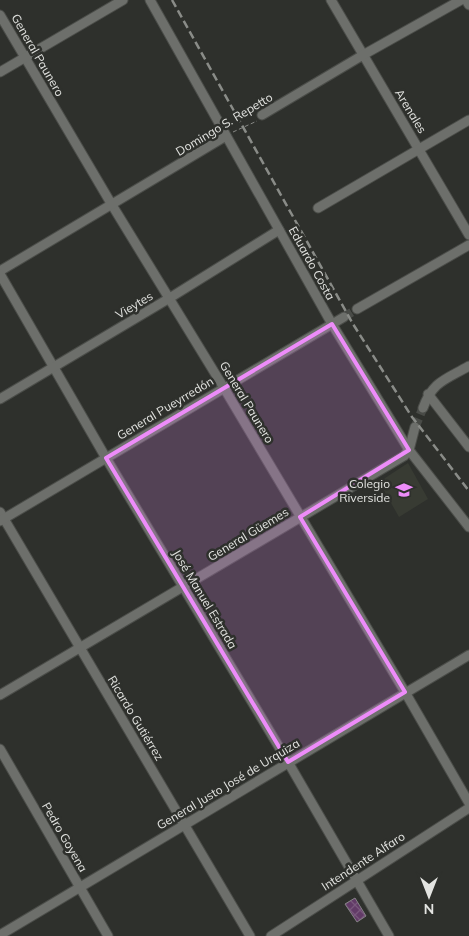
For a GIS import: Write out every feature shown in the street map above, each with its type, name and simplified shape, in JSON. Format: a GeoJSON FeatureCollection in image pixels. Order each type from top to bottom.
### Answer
{"type":"FeatureCollection","features":[{"type":"Feature","properties":{"kind":"street"},"geometry":{"type":"LineString","coordinates":[[0,72],[123,0]]}},
{"type":"Feature","properties":{"kind":"street","name":"Eduardo Costa"},"geometry":{"type":"LineString","coordinates":[[150,0],[332,324],[409,450],[469,526]]}},
{"type":"Feature","properties":{"kind":"street","name":"Arenales"},"geometry":{"type":"LineString","coordinates":[[331,0],[469,235]]}},
{"type":"Feature","properties":{"kind":"street","name":"Domingo S. Repetto"},"geometry":{"type":"LineString","coordinates":[[262,115],[461,0]]}},
{"type":"Feature","properties":{"kind":"street"},"geometry":{"type":"LineString","coordinates":[[466,0],[469,5]]}},
{"type":"Feature","properties":{"kind":"street","name":"General Paunero"},"geometry":{"type":"LineString","coordinates":[[0,15],[168,299],[224,388],[300,518],[406,692],[469,803]]}},
{"type":"Feature","properties":{"kind":"street"},"geometry":{"type":"LineString","coordinates":[[318,208],[469,120]]}},
{"type":"Feature","properties":{"kind":"street","name":"Domingo S. Repetto"},"geometry":{"type":"LineString","coordinates":[[0,273],[226,136]]}},
{"type":"Feature","properties":{"kind":"street","name":"Vieytes"},"geometry":{"type":"LineString","coordinates":[[0,399],[168,299],[279,230]]}},
{"type":"Feature","properties":{"kind":"street"},"geometry":{"type":"LineString","coordinates":[[357,309],[469,245]]}},
{"type":"Feature","properties":{"kind":"street","name":"José Manuel Estrada"},"geometry":{"type":"LineString","coordinates":[[0,273],[106,458],[288,762],[355,881],[389,936]]}},
{"type":"Feature","properties":{"kind":"street","name":"General Pueyrredón"},"geometry":{"type":"LineString","coordinates":[[1,518],[344,317]]}},
{"type":"Feature","properties":{"kind":"street"},"geometry":{"type":"LineString","coordinates":[[423,408],[428,394],[436,385],[469,366]]}},
{"type":"Feature","properties":{"kind":"street"},"geometry":{"type":"LineString","coordinates":[[428,394],[469,447]]}},
{"type":"Feature","properties":{"kind":"street"},"geometry":{"type":"LineString","coordinates":[[409,450],[415,427]]}},
{"type":"Feature","properties":{"kind":"street","name":"General Güemes"},"geometry":{"type":"LineString","coordinates":[[0,695],[404,456],[409,450]]}},
{"type":"Feature","properties":{"kind":"street","name":"Ricardo Gutiérrez"},"geometry":{"type":"LineString","coordinates":[[1,518],[250,936]]}},
{"type":"Feature","properties":{"kind":"street","name":"General Justo José de Urquiza"},"geometry":{"type":"LineString","coordinates":[[0,935],[469,655]]}},
{"type":"Feature","properties":{"kind":"street","name":"Pedro Goyena"},"geometry":{"type":"LineString","coordinates":[[0,749],[108,936]]}},
{"type":"Feature","properties":{"kind":"street","name":"Intendente Alfaro"},"geometry":{"type":"LineString","coordinates":[[271,936],[469,808]]}},
{"type":"Feature","properties":{"kind":"path","name":"Domingo S. Repetto"},"geometry":{"type":"LineString","coordinates":[[226,136],[262,118],[262,115]]}},
{"type":"Feature","properties":{"kind":"highlighted area"},"geometry":{"type":"Polygon","coordinates":[[[332,324],[409,450],[300,517],[405,692],[288,762],[106,458],[332,324]]]}},
{"type":"Feature","properties":{"kind":"shaded area","name":"Colegio Riverside"},"geometry":{"type":"Polygon","coordinates":[[[408,463],[428,499],[399,517],[379,482],[408,463]]]}},
{"type":"Feature","properties":{"kind":"building"},"geometry":{"type":"Polygon","coordinates":[[[355,898],[366,916],[357,922],[345,904],[355,898]]]}},
{"type":"Feature","properties":{"kind":"tunnel"},"geometry":{"type":"LineString","coordinates":[[344,317],[357,309]]}},
{"type":"Feature","properties":{"kind":"tunnel"},"geometry":{"type":"LineString","coordinates":[[415,427],[423,408]]}},
{"type":"Feature","properties":{"kind":"railway"},"geometry":{"type":"LineString","coordinates":[[172,0],[353,324],[412,417],[469,491]]}},
{"type":"Feature","properties":{"kind":"place","name":"Colegio Riverside"},"geometry":{"type":"Point","coordinates":[404,490]}}]}
